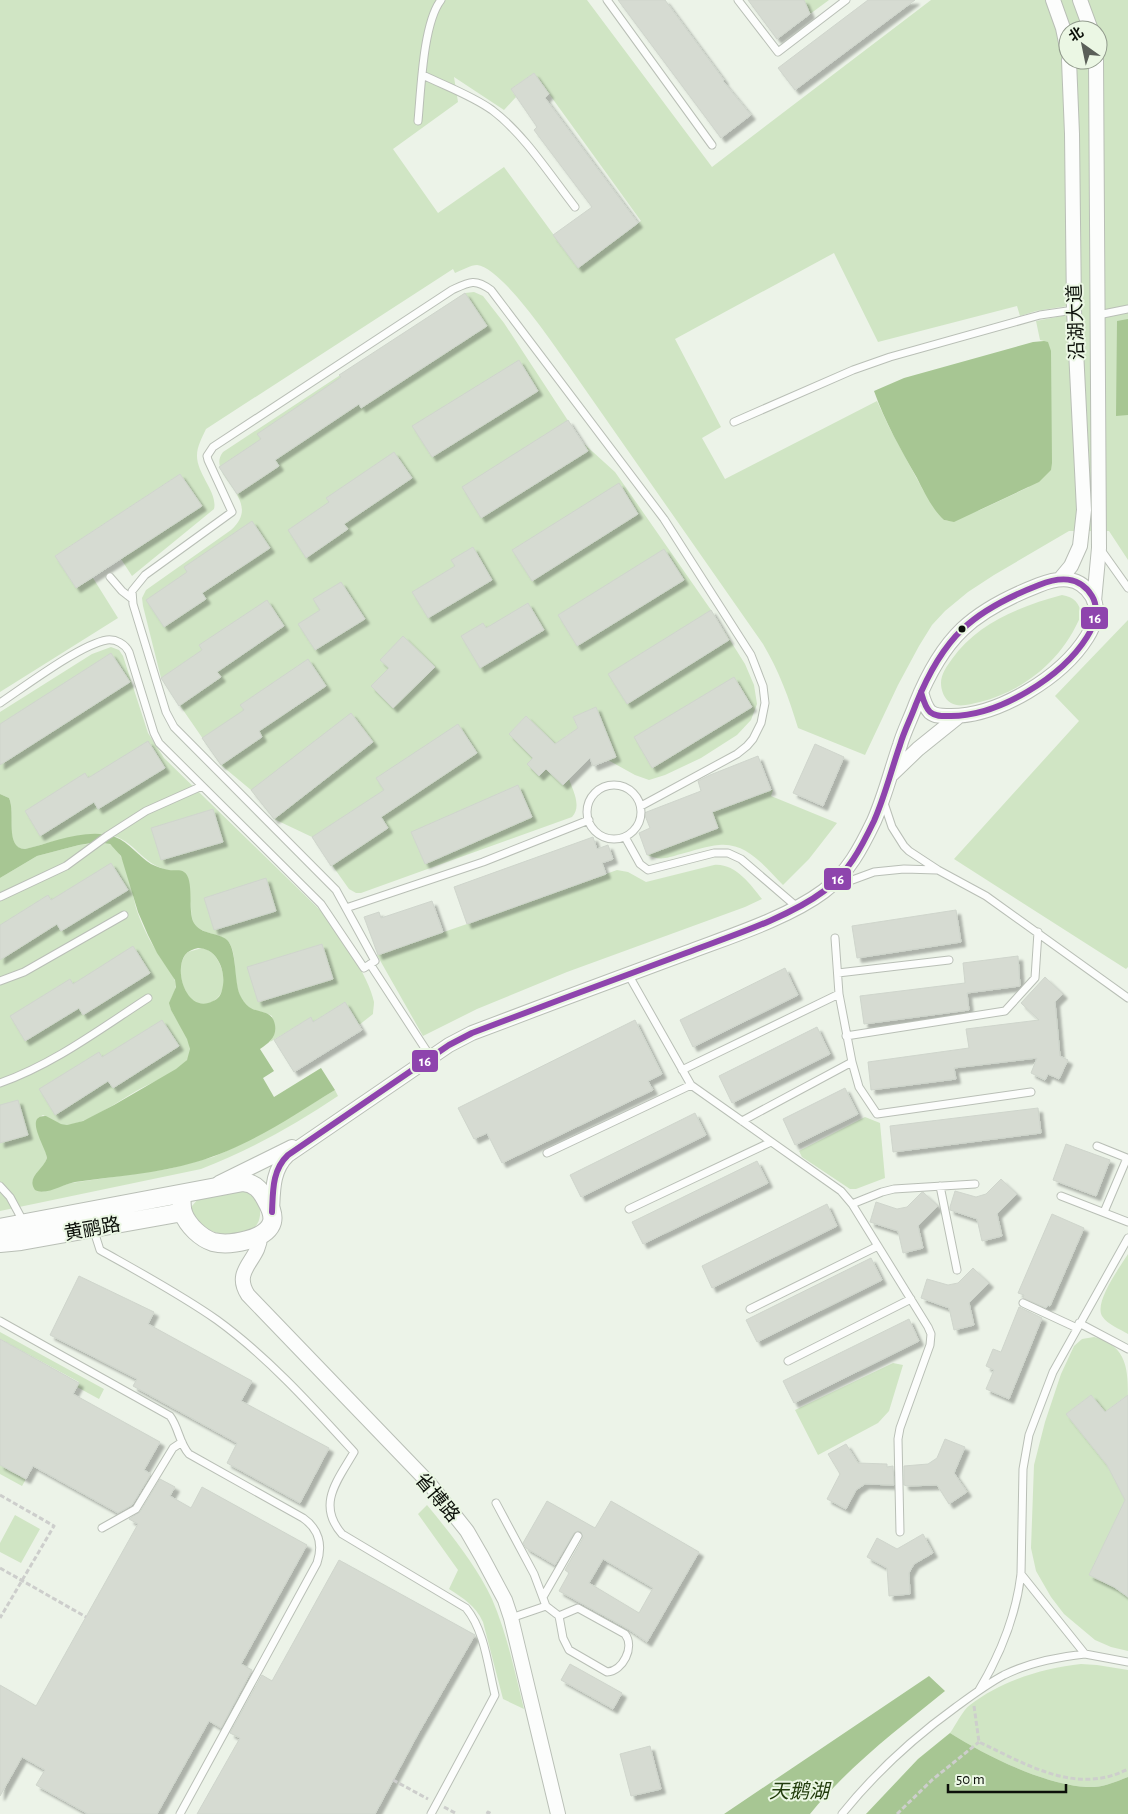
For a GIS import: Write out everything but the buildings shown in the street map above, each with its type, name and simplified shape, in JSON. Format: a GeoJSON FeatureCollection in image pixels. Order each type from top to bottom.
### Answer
{"type":"FeatureCollection","features":[{"type":"Feature","properties":{"kind":"street"},"geometry":{"type":"LineString","coordinates":[[1054,0],[1060,20]]}},
{"type":"Feature","properties":{"kind":"street"},"geometry":{"type":"LineString","coordinates":[[1080,0],[1087,20]]}},
{"type":"Feature","properties":{"kind":"street","name":"沿湖大道"},"geometry":{"type":"LineString","coordinates":[[1062,578],[1071,566],[1077,553],[1083,524],[1082,461],[1074,310],[1069,70]]}},
{"type":"Feature","properties":{"kind":"street"},"geometry":{"type":"LineString","coordinates":[[921,692],[926,707],[933,714],[939,716],[960,716],[980,711],[1014,698],[1059,671],[1083,643],[1091,630],[1095,614],[1094,601],[1099,548],[1096,70]]}},
{"type":"Feature","properties":{"kind":"street"},"geometry":{"type":"LineString","coordinates":[[1062,578],[1078,583],[1091,595],[1094,601]]}},
{"type":"Feature","properties":{"kind":"street","name":"黄鹂路"},"geometry":{"type":"LineString","coordinates":[[260,1235],[271,1225],[274,1178],[279,1164],[288,1154],[344,1118],[430,1056],[472,1032],[749,929],[797,907],[824,891],[851,864],[883,800],[900,744],[921,692],[946,646],[972,620],[984,611],[1044,583],[1062,578]]}},
{"type":"Feature","properties":{"kind":"street"},"geometry":{"type":"LineString","coordinates":[[892,775],[924,744],[960,716]]}},
{"type":"Feature","properties":{"kind":"street","name":"黄鹂路"},"geometry":{"type":"LineString","coordinates":[[208,1188],[308,1140]]}},
{"type":"Feature","properties":{"kind":"street","name":"黄鹂路"},"geometry":{"type":"LineString","coordinates":[[0,1242],[11,1229],[243,1182],[249,1182],[260,1190],[272,1212]]}},
{"type":"Feature","properties":{"kind":"street"},"geometry":{"type":"LineString","coordinates":[[182,1194],[183,1212],[188,1222],[198,1233],[215,1242],[231,1243],[244,1241],[260,1235]]}},
{"type":"Feature","properties":{"kind":"street","name":"黄鹂路"},"geometry":{"type":"LineString","coordinates":[[11,1229],[93,1228],[183,1212]]}},
{"type":"Feature","properties":{"kind":"street"},"geometry":{"type":"LineString","coordinates":[[0,1247],[11,1229]]}},
{"type":"Feature","properties":{"kind":"street","name":"省博路"},"geometry":{"type":"LineString","coordinates":[[260,1235],[260,1245],[243,1276],[243,1288],[445,1502],[482,1556],[505,1600],[558,1814]]}},
{"type":"Feature","properties":{"kind":"lane"},"geometry":{"type":"LineString","coordinates":[[418,121],[431,20],[441,0]]}},
{"type":"Feature","properties":{"kind":"lane"},"geometry":{"type":"LineString","coordinates":[[607,0],[712,145]]}},
{"type":"Feature","properties":{"kind":"lane"},"geometry":{"type":"LineString","coordinates":[[738,0],[778,52],[846,0]]}},
{"type":"Feature","properties":{"kind":"lane"},"geometry":{"type":"LineString","coordinates":[[423,75],[490,109],[505,120],[574,207]]}},
{"type":"Feature","properties":{"kind":"lane"},"geometry":{"type":"LineString","coordinates":[[0,703],[63,661],[90,646],[107,640],[117,641],[129,652],[154,733],[160,743],[322,904],[364,968],[375,961],[336,890],[325,877],[174,727],[166,712],[132,598],[135,586],[145,575],[232,512],[207,456],[213,447],[452,290],[472,282],[481,283],[491,290],[664,519],[751,655],[763,686],[765,703],[761,723],[753,739],[746,746],[737,754],[641,806]]}},
{"type":"Feature","properties":{"kind":"lane"},"geometry":{"type":"LineString","coordinates":[[1098,315],[1128,309]]}},
{"type":"Feature","properties":{"kind":"lane"},"geometry":{"type":"LineString","coordinates":[[734,422],[853,370],[1040,315],[1074,310]]}},
{"type":"Feature","properties":{"kind":"lane"},"geometry":{"type":"LineString","coordinates":[[1099,548],[1127,584]]}},
{"type":"Feature","properties":{"kind":"lane"},"geometry":{"type":"LineString","coordinates":[[110,577],[122,591],[132,598]]}},
{"type":"Feature","properties":{"kind":"lane"},"geometry":{"type":"LineString","coordinates":[[0,897],[66,866],[98,842],[146,811],[202,786]]}},
{"type":"Feature","properties":{"kind":"lane"},"geometry":{"type":"LineString","coordinates":[[616,786],[632,792],[641,806],[639,824],[626,837],[617,839],[599,835],[593,828],[587,812],[593,796],[600,790],[616,786]]}},
{"type":"Feature","properties":{"kind":"lane"},"geometry":{"type":"LineString","coordinates":[[883,800],[892,826],[904,846],[938,870],[986,896],[1128,998]]}},
{"type":"Feature","properties":{"kind":"lane"},"geometry":{"type":"LineString","coordinates":[[346,908],[483,862],[589,820]]}},
{"type":"Feature","properties":{"kind":"lane"},"geometry":{"type":"LineString","coordinates":[[626,837],[640,864],[648,870],[714,853],[728,853],[741,860],[797,907]]}},
{"type":"Feature","properties":{"kind":"lane"},"geometry":{"type":"LineString","coordinates":[[824,891],[874,872],[904,869],[938,870]]}},
{"type":"Feature","properties":{"kind":"lane"},"geometry":{"type":"LineString","coordinates":[[0,981],[24,972],[124,915]]}},
{"type":"Feature","properties":{"kind":"lane"},"geometry":{"type":"LineString","coordinates":[[846,1036],[1005,1011],[1034,978],[1038,932]]}},
{"type":"Feature","properties":{"kind":"lane"},"geometry":{"type":"LineString","coordinates":[[835,938],[840,994],[852,1062],[859,1087],[878,1114],[1030,1092]]}},
{"type":"Feature","properties":{"kind":"lane"},"geometry":{"type":"LineString","coordinates":[[838,973],[949,960]]}},
{"type":"Feature","properties":{"kind":"lane"},"geometry":{"type":"LineString","coordinates":[[370,964],[430,1056]]}},
{"type":"Feature","properties":{"kind":"lane"},"geometry":{"type":"LineString","coordinates":[[628,974],[691,1085],[840,1191],[852,1204],[928,1327],[931,1339],[900,1428],[898,1439],[900,1532]]}},
{"type":"Feature","properties":{"kind":"lane"},"geometry":{"type":"LineString","coordinates":[[682,1070],[840,994]]}},
{"type":"Feature","properties":{"kind":"lane"},"geometry":{"type":"LineString","coordinates":[[0,1083],[63,1053],[148,998]]}},
{"type":"Feature","properties":{"kind":"lane"},"geometry":{"type":"LineString","coordinates":[[742,1121],[852,1062]]}},
{"type":"Feature","properties":{"kind":"lane"},"geometry":{"type":"LineString","coordinates":[[547,1153],[691,1085]]}},
{"type":"Feature","properties":{"kind":"lane"},"geometry":{"type":"LineString","coordinates":[[629,1209],[771,1142]]}},
{"type":"Feature","properties":{"kind":"lane"},"geometry":{"type":"LineString","coordinates":[[1096,1146],[1127,1158],[1104,1212]]}},
{"type":"Feature","properties":{"kind":"lane"},"geometry":{"type":"LineString","coordinates":[[852,1204],[894,1189],[975,1184]]}},
{"type":"Feature","properties":{"kind":"lane"},"geometry":{"type":"LineString","coordinates":[[0,1186],[10,1198],[11,1229]]}},
{"type":"Feature","properties":{"kind":"lane"},"geometry":{"type":"LineString","coordinates":[[940,1186],[957,1270]]}},
{"type":"Feature","properties":{"kind":"lane"},"geometry":{"type":"LineString","coordinates":[[1061,1196],[1128,1222]]}},
{"type":"Feature","properties":{"kind":"lane"},"geometry":{"type":"LineString","coordinates":[[93,1228],[100,1250],[190,1302],[219,1322],[257,1353],[327,1422],[354,1452],[334,1486],[330,1499],[330,1516],[342,1534],[466,1608],[472,1615],[482,1639],[495,1696],[431,1814]]}},
{"type":"Feature","properties":{"kind":"lane"},"geometry":{"type":"LineString","coordinates":[[979,1690],[994,1666],[1016,1602],[1021,1574],[1022,1489],[1025,1453],[1029,1435],[1053,1372],[1128,1238]]}},
{"type":"Feature","properties":{"kind":"lane"},"geometry":{"type":"LineString","coordinates":[[750,1309],[878,1246]]}},
{"type":"Feature","properties":{"kind":"lane"},"geometry":{"type":"LineString","coordinates":[[788,1361],[911,1299]]}},
{"type":"Feature","properties":{"kind":"lane"},"geometry":{"type":"LineString","coordinates":[[1023,1303],[1078,1325],[1128,1349]]}},
{"type":"Feature","properties":{"kind":"lane"},"geometry":{"type":"LineString","coordinates":[[0,1321],[170,1416],[178,1429],[185,1450],[193,1457],[308,1522],[316,1532],[321,1550],[312,1572],[180,1814]]}},
{"type":"Feature","properties":{"kind":"lane"},"geometry":{"type":"LineString","coordinates":[[102,1528],[136,1509],[173,1448],[182,1442]]}},
{"type":"Feature","properties":{"kind":"lane"},"geometry":{"type":"LineString","coordinates":[[496,1503],[524,1554],[546,1606],[559,1616],[565,1643],[572,1653],[607,1672],[619,1666],[630,1648],[630,1641],[625,1634],[578,1608],[559,1616]]}},
{"type":"Feature","properties":{"kind":"lane"},"geometry":{"type":"LineString","coordinates":[[543,1597],[578,1536]]}},
{"type":"Feature","properties":{"kind":"lane"},"geometry":{"type":"LineString","coordinates":[[1021,1574],[1085,1654]]}},
{"type":"Feature","properties":{"kind":"lane"},"geometry":{"type":"LineString","coordinates":[[511,1618],[546,1606]]}},
{"type":"Feature","properties":{"kind":"lane"},"geometry":{"type":"LineString","coordinates":[[842,1814],[869,1781],[891,1760],[933,1724],[979,1690],[1004,1675],[1020,1668],[1046,1661],[1085,1654],[1128,1662]]}},
{"type":"Feature","properties":{"kind":"path"},"geometry":{"type":"LineString","coordinates":[[0,1495],[54,1526],[0,1618]]}},
{"type":"Feature","properties":{"kind":"path"},"geometry":{"type":"LineString","coordinates":[[0,1568],[86,1617]]}},
{"type":"Feature","properties":{"kind":"path"},"geometry":{"type":"LineString","coordinates":[[972,1695],[979,1742]]}},
{"type":"Feature","properties":{"kind":"path"},"geometry":{"type":"LineString","coordinates":[[897,1814],[932,1780],[971,1746],[979,1742]]}},
{"type":"Feature","properties":{"kind":"path"},"geometry":{"type":"LineString","coordinates":[[979,1742],[1016,1759],[1071,1779],[1096,1780],[1114,1776],[1128,1769]]}},
{"type":"Feature","properties":{"kind":"path"},"geometry":{"type":"LineString","coordinates":[[393,1780],[457,1814]]}},
{"type":"Feature","properties":{"kind":"path"},"geometry":{"type":"LineString","coordinates":[[487,1814],[488,1812],[492,1814]]}},
{"type":"Feature","properties":{"kind":"shaded area"},"geometry":{"type":"Polygon","coordinates":[[[0,0],[587,0],[712,167],[931,0],[1128,0],[1128,560],[1109,531],[1069,531],[968,592],[945,611],[932,625],[898,685],[865,755],[798,728],[783,685],[763,644],[538,323],[499,278],[487,269],[477,265],[455,273],[453,269],[206,429],[199,445],[197,456],[200,470],[213,496],[214,509],[132,576],[121,559],[201,506],[180,474],[55,556],[76,588],[93,578],[118,618],[0,692],[0,0]],[[534,73],[511,89],[516,97],[504,110],[454,77],[458,102],[393,149],[438,213],[504,167],[578,268],[641,221],[534,73]],[[834,253],[675,339],[721,427],[702,438],[725,479],[877,401],[923,490],[944,520],[948,521],[980,510],[1029,487],[1044,341],[1040,340],[1036,321],[1067,315],[1067,306],[1036,311],[1020,316],[1017,306],[878,342],[834,253]]]}},
{"type":"Feature","properties":{"kind":"shaded area"},"geometry":{"type":"Polygon","coordinates":[[[804,0],[829,0],[810,14],[804,0]]]}},
{"type":"Feature","properties":{"kind":"shaded area"},"geometry":{"type":"Polygon","coordinates":[[[474,292],[483,296],[504,323],[582,442],[615,472],[711,610],[745,664],[754,685],[757,704],[751,720],[737,735],[701,758],[665,775],[649,780],[635,775],[608,760],[616,756],[596,708],[573,717],[578,729],[556,745],[526,716],[509,734],[563,785],[569,779],[576,803],[575,813],[572,817],[361,893],[356,893],[349,889],[312,837],[274,819],[251,790],[221,765],[161,678],[142,598],[146,590],[231,530],[240,519],[242,508],[239,498],[221,470],[219,461],[223,452],[465,293],[474,292]]]}},
{"type":"Feature","properties":{"kind":"shaded area"},"geometry":{"type":"Polygon","coordinates":[[[1062,595],[1076,601],[1081,615],[1064,645],[1041,671],[1013,690],[997,697],[965,705],[954,704],[946,699],[941,686],[943,673],[962,646],[974,635],[1016,611],[1062,595]]]}},
{"type":"Feature","properties":{"kind":"shaded area"},"geometry":{"type":"Polygon","coordinates":[[[1128,620],[1128,967],[1126,969],[954,859],[1079,721],[1055,696],[1128,620]]]}},
{"type":"Feature","properties":{"kind":"shaded area"},"geometry":{"type":"Polygon","coordinates":[[[111,647],[119,650],[123,656],[148,733],[164,758],[321,911],[344,942],[360,967],[374,1002],[373,1014],[359,1025],[345,1002],[313,1022],[310,1018],[270,1042],[275,1031],[272,1016],[249,1008],[242,999],[238,991],[233,951],[230,944],[222,937],[202,930],[194,923],[190,901],[174,871],[155,865],[122,839],[104,834],[81,835],[25,849],[18,847],[14,843],[11,829],[11,804],[9,798],[0,794],[0,712],[92,654],[111,647]]]}},
{"type":"Feature","properties":{"kind":"shaded area"},"geometry":{"type":"Polygon","coordinates":[[[773,790],[771,796],[837,823],[809,859],[783,885],[755,857],[738,847],[729,845],[709,846],[664,858],[647,855],[718,828],[712,812],[773,790]]]}},
{"type":"Feature","properties":{"kind":"shaded area"},"geometry":{"type":"Polygon","coordinates":[[[105,842],[113,846],[124,862],[143,927],[174,977],[176,985],[170,1005],[173,1014],[188,1039],[190,1054],[188,1059],[174,1071],[84,1121],[64,1125],[43,1115],[38,1118],[47,1158],[44,1166],[37,1173],[42,1192],[71,1183],[168,1169],[213,1157],[270,1129],[335,1090],[338,1096],[272,1136],[237,1154],[201,1169],[0,1211],[0,878],[37,856],[79,845],[105,842]]]}},
{"type":"Feature","properties":{"kind":"shaded area"},"geometry":{"type":"Polygon","coordinates":[[[714,865],[729,867],[735,871],[747,881],[762,899],[745,907],[567,972],[477,1009],[423,1036],[377,955],[617,870],[628,872],[646,882],[714,865]]]}},
{"type":"Feature","properties":{"kind":"shaded area"},"geometry":{"type":"Polygon","coordinates":[[[202,948],[212,953],[217,959],[222,970],[224,982],[222,990],[216,999],[209,1003],[197,1004],[189,998],[186,992],[181,978],[181,970],[184,957],[188,952],[202,948]]]}},
{"type":"Feature","properties":{"kind":"shaded area"},"geometry":{"type":"Polygon","coordinates":[[[865,1117],[880,1123],[885,1178],[856,1189],[850,1189],[802,1157],[799,1151],[865,1117]]]}},
{"type":"Feature","properties":{"kind":"shaded area"},"geometry":{"type":"Polygon","coordinates":[[[241,1188],[254,1196],[260,1210],[259,1221],[245,1233],[235,1235],[213,1232],[204,1227],[193,1215],[192,1206],[198,1199],[241,1188]]]}},
{"type":"Feature","properties":{"kind":"shaded area"},"geometry":{"type":"Polygon","coordinates":[[[1128,1254],[1128,1334],[1107,1322],[1100,1310],[1109,1285],[1128,1254]]]}},
{"type":"Feature","properties":{"kind":"shaded area"},"geometry":{"type":"Polygon","coordinates":[[[0,1332],[104,1389],[99,1399],[77,1387],[79,1382],[0,1339],[0,1332]]]}},
{"type":"Feature","properties":{"kind":"shaded area"},"geometry":{"type":"Polygon","coordinates":[[[1094,1337],[1114,1346],[1120,1353],[1126,1369],[1128,1400],[1125,1397],[1105,1412],[1091,1395],[1066,1414],[1107,1465],[1125,1500],[1089,1575],[1114,1587],[1128,1597],[1128,1651],[1111,1647],[1095,1640],[1064,1614],[1051,1597],[1036,1571],[1031,1548],[1034,1465],[1045,1422],[1061,1374],[1074,1346],[1082,1339],[1094,1337]]]}},
{"type":"Feature","properties":{"kind":"shaded area"},"geometry":{"type":"Polygon","coordinates":[[[893,1363],[903,1365],[889,1411],[878,1423],[818,1455],[795,1410],[893,1363]]]}},
{"type":"Feature","properties":{"kind":"shaded area"},"geometry":{"type":"Polygon","coordinates":[[[0,1465],[26,1479],[22,1486],[0,1474],[0,1465]]]}},
{"type":"Feature","properties":{"kind":"shaded area"},"geometry":{"type":"Polygon","coordinates":[[[427,1505],[453,1538],[486,1586],[506,1639],[524,1709],[503,1699],[483,1622],[473,1607],[449,1589],[458,1570],[418,1514],[427,1505]]]}},
{"type":"Feature","properties":{"kind":"shaded area"},"geometry":{"type":"Polygon","coordinates":[[[15,1515],[40,1529],[21,1563],[0,1552],[0,1543],[15,1515]]]}},
{"type":"Feature","properties":{"kind":"shaded area"},"geometry":{"type":"Polygon","coordinates":[[[1081,1664],[1128,1670],[1128,1777],[1095,1787],[1059,1783],[1000,1761],[950,1733],[967,1708],[995,1689],[1037,1672],[1081,1664]]]}},
{"type":"Feature","properties":{"kind":"water"},"geometry":{"type":"Polygon","coordinates":[[[1128,319],[1128,415],[1116,416],[1117,321],[1128,319]]]}},
{"type":"Feature","properties":{"kind":"water"},"geometry":{"type":"Polygon","coordinates":[[[1033,342],[1048,342],[1051,351],[1051,470],[1039,482],[954,522],[944,520],[929,500],[899,446],[874,391],[904,378],[1033,342]]]}},
{"type":"Feature","properties":{"kind":"water"},"geometry":{"type":"Polygon","coordinates":[[[0,794],[9,798],[13,836],[15,843],[19,847],[25,849],[81,835],[104,834],[120,839],[153,865],[167,870],[184,872],[189,881],[191,911],[194,923],[201,930],[227,940],[234,958],[240,995],[249,1007],[271,1016],[275,1025],[274,1036],[260,1049],[274,1071],[263,1078],[274,1097],[321,1068],[335,1090],[268,1131],[215,1156],[166,1169],[75,1182],[44,1192],[35,1190],[33,1185],[34,1177],[47,1158],[36,1126],[36,1121],[39,1117],[46,1116],[67,1125],[83,1121],[176,1069],[187,1060],[190,1049],[169,1003],[176,987],[175,980],[157,953],[148,935],[138,912],[121,856],[110,844],[98,842],[79,845],[37,856],[0,878],[0,794]],[[196,948],[186,954],[182,962],[181,971],[185,990],[196,1002],[204,1004],[218,998],[222,992],[223,983],[222,969],[216,957],[205,949],[196,948]]]}},
{"type":"Feature","properties":{"kind":"water","name":"天鹅湖"},"geometry":{"type":"Polygon","coordinates":[[[929,1676],[945,1691],[857,1764],[810,1814],[724,1814],[929,1676]]]}},
{"type":"Feature","properties":{"kind":"water","name":"天鹅湖"},"geometry":{"type":"Polygon","coordinates":[[[950,1733],[1000,1761],[1059,1783],[1095,1787],[1128,1777],[1128,1814],[866,1814],[918,1759],[950,1733]]]}},
{"type":"Feature","properties":{"kind":"transit line","name":"16"},"geometry":{"type":"LineString","coordinates":[[272,1212],[276,1174],[288,1155],[449,1045],[472,1033],[757,926],[793,910],[824,891],[847,868],[859,850],[874,821],[902,740],[916,704],[926,681],[937,661],[962,629],[995,605],[1046,582],[1061,579],[1075,581],[1087,589],[1092,596],[1096,612],[1092,628],[1087,637],[1062,666],[1028,692],[1009,702],[989,709],[970,714],[946,716],[932,714],[925,705],[923,700],[923,697],[922,695],[921,692]]}}]}
